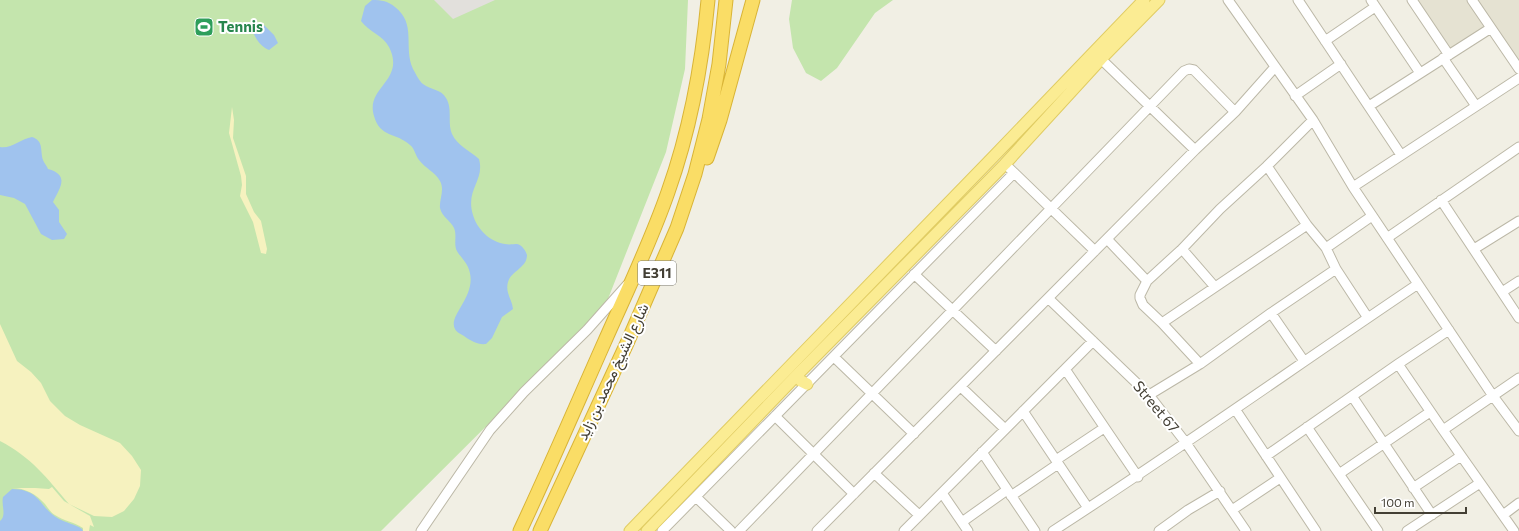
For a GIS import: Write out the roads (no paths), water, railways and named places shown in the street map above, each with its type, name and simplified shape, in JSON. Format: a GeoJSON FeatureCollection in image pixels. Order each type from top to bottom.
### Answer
{"type":"FeatureCollection","features":[{"type":"Feature","properties":{"kind":"highway","name":"شارع الشيخ محمد بن زايد"},"geometry":{"type":"LineString","coordinates":[[520,531],[540,490],[650,240],[666,199],[685,136],[699,72],[708,0]]}},
{"type":"Feature","properties":{"kind":"highway","name":"شارع الشيخ محمد بن زايد"},"geometry":{"type":"LineString","coordinates":[[540,531],[628,341],[677,228],[709,119],[720,64],[726,0]]}},
{"type":"Feature","properties":{"kind":"highway"},"geometry":{"type":"LineString","coordinates":[[677,228],[714,138],[753,0]]}},
{"type":"Feature","properties":{"kind":"main road"},"geometry":{"type":"LineString","coordinates":[[630,531],[989,162],[1144,0]]}},
{"type":"Feature","properties":{"kind":"main road"},"geometry":{"type":"LineString","coordinates":[[647,531],[794,378],[1005,164],[1101,59],[1159,0]]}},
{"type":"Feature","properties":{"kind":"main road"},"geometry":{"type":"LineString","coordinates":[[794,378],[797,385],[803,387]]}},
{"type":"Feature","properties":{"kind":"street"},"geometry":{"type":"LineString","coordinates":[[1228,0],[1313,120],[1372,216],[1493,396],[1519,431]]}},
{"type":"Feature","properties":{"kind":"street"},"geometry":{"type":"LineString","coordinates":[[1298,0],[1401,154]]}},
{"type":"Feature","properties":{"kind":"street"},"geometry":{"type":"LineString","coordinates":[[1412,0],[1476,106]]}},
{"type":"Feature","properties":{"kind":"street"},"geometry":{"type":"LineString","coordinates":[[1472,0],[1519,69]]}},
{"type":"Feature","properties":{"kind":"street"},"geometry":{"type":"LineString","coordinates":[[1326,42],[1373,3],[1420,73]]}},
{"type":"Feature","properties":{"kind":"street"},"geometry":{"type":"LineString","coordinates":[[1369,106],[1491,28]]}},
{"type":"Feature","properties":{"kind":"street"},"geometry":{"type":"LineString","coordinates":[[1101,59],[1194,150]]}},
{"type":"Feature","properties":{"kind":"street"},"geometry":{"type":"LineString","coordinates":[[1295,96],[1341,64]]}},
{"type":"Feature","properties":{"kind":"street"},"geometry":{"type":"LineString","coordinates":[[820,530],[874,472],[961,387],[1194,150],[1235,112],[1275,66]]}},
{"type":"Feature","properties":{"kind":"street"},"geometry":{"type":"LineString","coordinates":[[739,531],[1184,71],[1191,69],[1235,112]]}},
{"type":"Feature","properties":{"kind":"street"},"geometry":{"type":"LineString","coordinates":[[1353,187],[1401,154],[1519,78]]}},
{"type":"Feature","properties":{"kind":"street"},"geometry":{"type":"LineString","coordinates":[[1200,364],[1141,302],[1140,295],[1147,281],[1182,249],[1220,209],[1267,166],[1313,120]]}},
{"type":"Feature","properties":{"kind":"street"},"geometry":{"type":"LineString","coordinates":[[1387,238],[1519,147]]}},
{"type":"Feature","properties":{"kind":"street"},"geometry":{"type":"LineString","coordinates":[[1005,164],[1095,251]]}},
{"type":"Feature","properties":{"kind":"street"},"geometry":{"type":"LineString","coordinates":[[1267,166],[1326,248],[1336,270],[1368,318]]}},
{"type":"Feature","properties":{"kind":"street"},"geometry":{"type":"LineString","coordinates":[[662,531],[1014,173]]}},
{"type":"Feature","properties":{"kind":"street"},"geometry":{"type":"LineString","coordinates":[[1441,200],[1519,318]]}},
{"type":"Feature","properties":{"kind":"street"},"geometry":{"type":"LineString","coordinates":[[1326,248],[1372,216]]}},
{"type":"Feature","properties":{"kind":"street"},"geometry":{"type":"LineString","coordinates":[[1474,249],[1519,221]]}},
{"type":"Feature","properties":{"kind":"street"},"geometry":{"type":"LineString","coordinates":[[1162,323],[1308,225]]}},
{"type":"Feature","properties":{"kind":"street"},"geometry":{"type":"LineString","coordinates":[[1107,239],[1147,281]]}},
{"type":"Feature","properties":{"kind":"street"},"geometry":{"type":"LineString","coordinates":[[1182,249],[1215,287]]}},
{"type":"Feature","properties":{"kind":"street"},"geometry":{"type":"LineString","coordinates":[[1149,395],[1200,364],[1271,313],[1336,270]]}},
{"type":"Feature","properties":{"kind":"street"},"geometry":{"type":"LineString","coordinates":[[914,274],[996,350]]}},
{"type":"Feature","properties":{"kind":"street"},"geometry":{"type":"LineString","coordinates":[[420,531],[490,430],[524,392],[587,330],[632,279]]}},
{"type":"Feature","properties":{"kind":"street"},"geometry":{"type":"LineString","coordinates":[[1502,292],[1519,281]]}},
{"type":"Feature","properties":{"kind":"street"},"geometry":{"type":"LineString","coordinates":[[1053,531],[1138,477],[1304,361],[1418,284]]}},
{"type":"Feature","properties":{"kind":"street","name":"Street 67"},"geometry":{"type":"LineString","coordinates":[[1048,298],[1149,395],[1220,490],[1246,531]]}},
{"type":"Feature","properties":{"kind":"street"},"geometry":{"type":"LineString","coordinates":[[1271,313],[1304,361]]}},
{"type":"Feature","properties":{"kind":"street"},"geometry":{"type":"LineString","coordinates":[[1266,456],[1449,330]]}},
{"type":"Feature","properties":{"kind":"street"},"geometry":{"type":"LineString","coordinates":[[904,531],[1092,341]]}},
{"type":"Feature","properties":{"kind":"street"},"geometry":{"type":"LineString","coordinates":[[834,356],[914,434]]}},
{"type":"Feature","properties":{"kind":"street"},"geometry":{"type":"LineString","coordinates":[[1398,364],[1514,531]]}},
{"type":"Feature","properties":{"kind":"street"},"geometry":{"type":"LineString","coordinates":[[1065,369],[1138,477]]}},
{"type":"Feature","properties":{"kind":"street"},"geometry":{"type":"LineString","coordinates":[[1443,430],[1519,378]]}},
{"type":"Feature","properties":{"kind":"street"},"geometry":{"type":"LineString","coordinates":[[961,387],[1005,429]]}},
{"type":"Feature","properties":{"kind":"street"},"geometry":{"type":"LineString","coordinates":[[1352,396],[1432,515]]}},
{"type":"Feature","properties":{"kind":"street"},"geometry":{"type":"LineString","coordinates":[[1235,409],[1316,531]]}},
{"type":"Feature","properties":{"kind":"street"},"geometry":{"type":"LineString","coordinates":[[1023,411],[1088,508]]}},
{"type":"Feature","properties":{"kind":"street"},"geometry":{"type":"LineString","coordinates":[[1339,474],[1430,412]]}},
{"type":"Feature","properties":{"kind":"street"},"geometry":{"type":"LineString","coordinates":[[775,416],[854,494]]}},
{"type":"Feature","properties":{"kind":"street"},"geometry":{"type":"LineString","coordinates":[[1307,427],[1378,531]]}},
{"type":"Feature","properties":{"kind":"street"},"geometry":{"type":"LineString","coordinates":[[962,522],[1057,462],[1104,428]]}},
{"type":"Feature","properties":{"kind":"street"},"geometry":{"type":"LineString","coordinates":[[982,452],[1035,531]]}},
{"type":"Feature","properties":{"kind":"street"},"geometry":{"type":"LineString","coordinates":[[1414,488],[1461,456]]}},
{"type":"Feature","properties":{"kind":"street"},"geometry":{"type":"LineString","coordinates":[[874,472],[919,516]]}},
{"type":"Feature","properties":{"kind":"street"},"geometry":{"type":"LineString","coordinates":[[1232,510],[1280,478]]}},
{"type":"Feature","properties":{"kind":"street"},"geometry":{"type":"LineString","coordinates":[[1407,531],[1480,483]]}},
{"type":"Feature","properties":{"kind":"street"},"geometry":{"type":"LineString","coordinates":[[1159,531],[1188,510],[1220,490]]}},
{"type":"Feature","properties":{"kind":"street"},"geometry":{"type":"LineString","coordinates":[[942,493],[968,531]]}},
{"type":"Feature","properties":{"kind":"street"},"geometry":{"type":"LineString","coordinates":[[696,497],[731,531]]}},
{"type":"Feature","properties":{"kind":"street"},"geometry":{"type":"LineString","coordinates":[[1503,515],[1519,503]]}},
{"type":"Feature","properties":{"kind":"water"},"geometry":{"type":"Polygon","coordinates":[[[372,0],[387,2],[402,14],[408,28],[410,61],[413,69],[423,84],[439,91],[444,95],[448,102],[450,125],[454,138],[460,145],[479,159],[480,167],[478,180],[471,198],[471,206],[475,220],[481,230],[489,238],[499,243],[517,244],[521,246],[524,248],[527,255],[522,266],[512,275],[508,282],[507,289],[513,309],[502,317],[492,338],[486,344],[480,344],[472,341],[457,332],[455,329],[455,317],[467,295],[471,277],[467,265],[456,249],[454,228],[440,208],[442,188],[440,181],[419,160],[412,147],[405,141],[380,128],[374,116],[373,106],[375,98],[393,68],[393,59],[389,47],[383,39],[361,21],[365,6],[372,0]]]}},
{"type":"Feature","properties":{"kind":"water"},"geometry":{"type":"Polygon","coordinates":[[[263,24],[274,35],[278,43],[269,50],[260,43],[253,32],[263,24]]]}},
{"type":"Feature","properties":{"kind":"water"},"geometry":{"type":"Polygon","coordinates":[[[32,137],[40,143],[43,160],[48,169],[55,172],[61,178],[60,187],[53,202],[59,210],[59,222],[67,234],[64,239],[52,240],[41,234],[25,204],[14,198],[0,195],[0,147],[8,147],[32,137]]]}},
{"type":"Feature","properties":{"kind":"water"},"geometry":{"type":"Polygon","coordinates":[[[12,489],[29,492],[35,496],[53,515],[79,527],[83,531],[0,531],[0,521],[3,516],[3,497],[12,489]]]}},
{"type":"Feature","properties":{"kind":"place","name":"Tennis"},"geometry":{"type":"Point","coordinates":[204,27]}}]}
